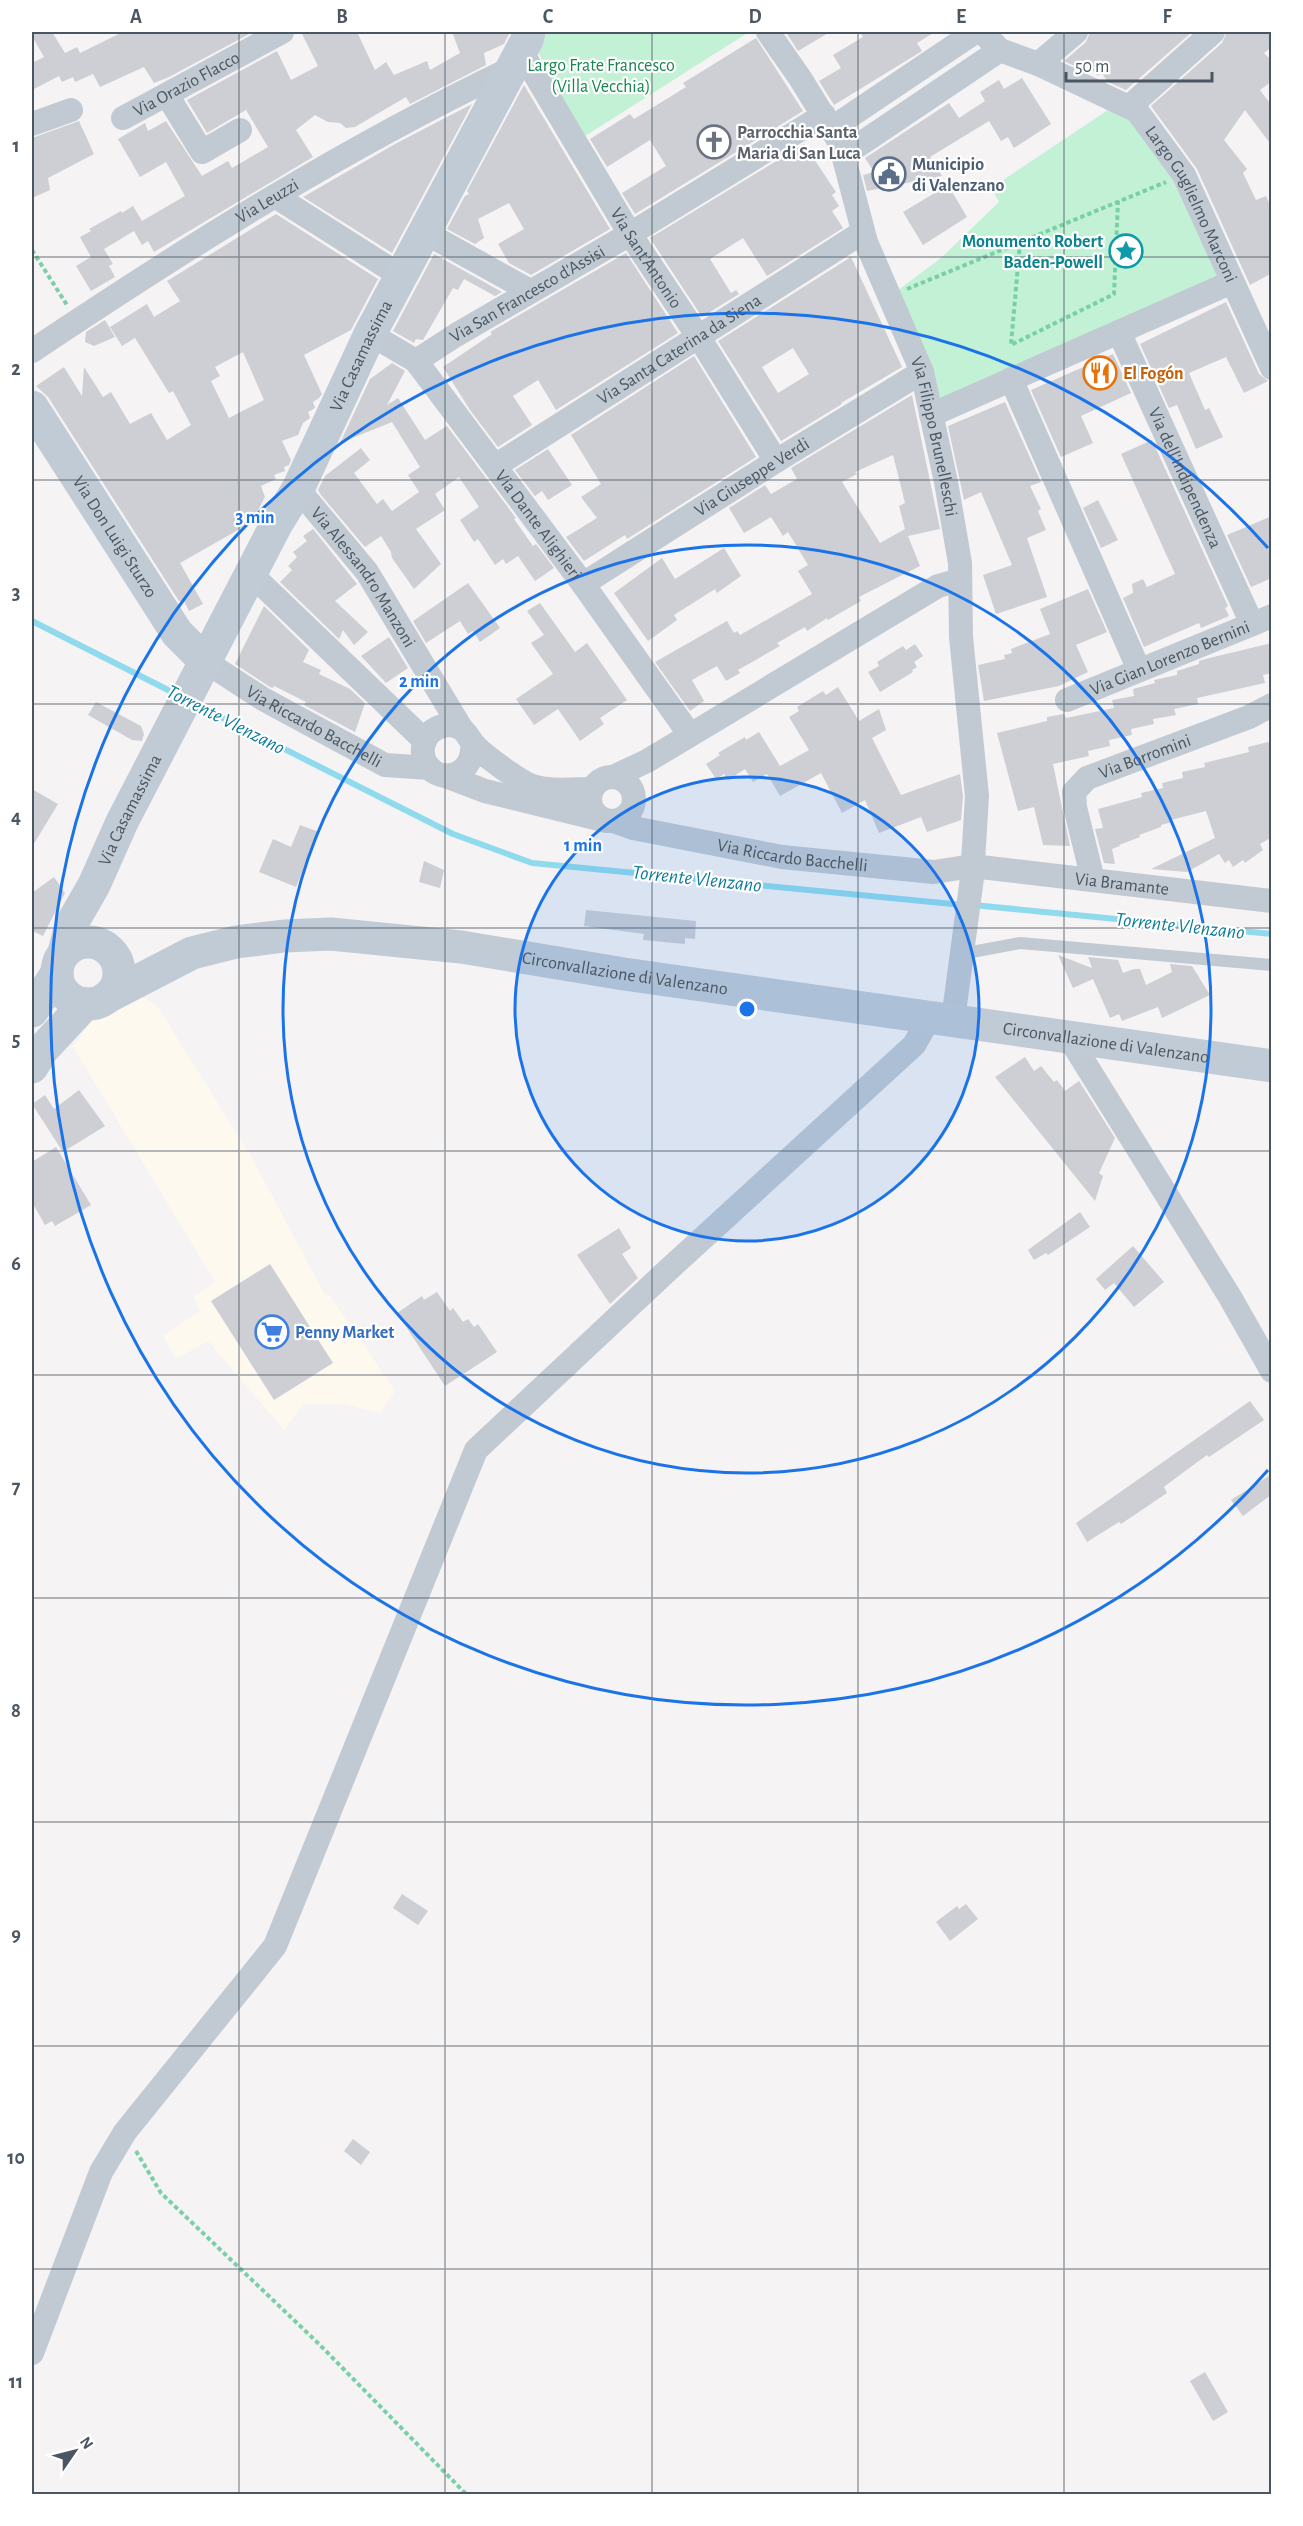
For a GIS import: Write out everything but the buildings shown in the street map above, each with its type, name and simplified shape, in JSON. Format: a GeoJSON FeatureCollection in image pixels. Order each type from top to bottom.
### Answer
{"type":"FeatureCollection","features":[{"type":"Feature","properties":{"kind":"main road","name":"Via Casamassima"},"geometry":{"type":"LineString","coordinates":[[32,1011],[60,963],[71,925],[94,885],[122,822],[277,523],[298,489],[370,334],[521,50]]}},
{"type":"Feature","properties":{"kind":"main road","name":"Via Don Luigi Sturzo"},"geometry":{"type":"LineString","coordinates":[[32,407],[177,633],[203,669]]}},
{"type":"Feature","properties":{"kind":"main road"},"geometry":{"type":"LineString","coordinates":[[32,1067],[43,1049],[97,1000],[115,989],[119,971],[118,962],[104,948],[94,885]]}},
{"type":"Feature","properties":{"kind":"main road","name":"Circonvallazione di Valenzano"},"geometry":{"type":"LineString","coordinates":[[192,953],[246,941],[284,936],[331,934],[461,947],[624,974],[1272,1066]]}},
{"type":"Feature","properties":{"kind":"main road"},"geometry":{"type":"LineString","coordinates":[[78,943],[104,948],[192,953],[97,1000],[68,997],[58,982],[60,963],[78,943]]}},
{"type":"Feature","properties":{"kind":"street","name":"Via Orazio Flacco"},"geometry":{"type":"LineString","coordinates":[[123,118],[282,32]]}},
{"type":"Feature","properties":{"kind":"street","name":"Via Filippo Brunelleschi"},"geometry":{"type":"LineString","coordinates":[[768,32],[828,122],[844,154],[863,232],[922,372],[946,482],[960,563],[961,637],[977,796],[972,872],[961,954],[941,1018]]}},
{"type":"Feature","properties":{"kind":"street","name":"Via San Francesco d'Assisi"},"geometry":{"type":"LineString","coordinates":[[417,361],[530,291],[828,122],[975,32]]}},
{"type":"Feature","properties":{"kind":"street"},"geometry":{"type":"LineString","coordinates":[[844,154],[1000,50],[982,32]]}},
{"type":"Feature","properties":{"kind":"street"},"geometry":{"type":"LineString","coordinates":[[1038,64],[1076,32]]}},
{"type":"Feature","properties":{"kind":"street"},"geometry":{"type":"LineString","coordinates":[[1129,107],[1213,32]]}},
{"type":"Feature","properties":{"kind":"street","name":"Via Leuzzi"},"geometry":{"type":"LineString","coordinates":[[32,351],[275,196],[457,94],[521,50]]}},
{"type":"Feature","properties":{"kind":"street","name":"Via Sant'Antonio"},"geometry":{"type":"LineString","coordinates":[[521,50],[630,234],[699,337],[776,460]]}},
{"type":"Feature","properties":{"kind":"street","name":"Largo Guglielmo Marconi"},"geometry":{"type":"LineString","coordinates":[[931,415],[1232,282],[1184,175],[1137,111],[1038,64],[1000,50]]}},
{"type":"Feature","properties":{"kind":"street"},"geometry":{"type":"LineString","coordinates":[[167,95],[202,152],[240,130]]}},
{"type":"Feature","properties":{"kind":"street"},"geometry":{"type":"LineString","coordinates":[[32,124],[71,110]]}},
{"type":"Feature","properties":{"kind":"street"},"geometry":{"type":"LineString","coordinates":[[275,196],[401,276]]}},
{"type":"Feature","properties":{"kind":"street"},"geometry":{"type":"LineString","coordinates":[[424,232],[530,291]]}},
{"type":"Feature","properties":{"kind":"street","name":"Via Santa Caterina da Siena"},"geometry":{"type":"LineString","coordinates":[[495,466],[863,232]]}},
{"type":"Feature","properties":{"kind":"street"},"geometry":{"type":"LineString","coordinates":[[1232,282],[1272,368]]}},
{"type":"Feature","properties":{"kind":"street","name":"Via dell'Indipendenza"},"geometry":{"type":"LineString","coordinates":[[1119,332],[1262,620]]}},
{"type":"Feature","properties":{"kind":"street","name":"Via Dante Alighieri"},"geometry":{"type":"LineString","coordinates":[[370,334],[417,361],[583,584],[690,735]]}},
{"type":"Feature","properties":{"kind":"street","name":"Via Giuseppe Verdi"},"geometry":{"type":"LineString","coordinates":[[583,584],[776,460],[922,372]]}},
{"type":"Feature","properties":{"kind":"street"},"geometry":{"type":"LineString","coordinates":[[1011,379],[1139,670]]}},
{"type":"Feature","properties":{"kind":"street","name":"Via Alessandro Manzoni"},"geometry":{"type":"LineString","coordinates":[[298,489],[367,572],[466,736]]}},
{"type":"Feature","properties":{"kind":"street"},"geometry":{"type":"LineString","coordinates":[[251,574],[424,741]]}},
{"type":"Feature","properties":{"kind":"street"},"geometry":{"type":"LineString","coordinates":[[613,777],[629,785],[634,798],[631,810],[626,816],[611,821],[600,818],[593,811],[590,801],[592,789],[601,780],[613,777],[647,761],[938,586],[960,580]]}},
{"type":"Feature","properties":{"kind":"street","name":"Via Gian Lorenzo Bernini"},"geometry":{"type":"LineString","coordinates":[[1067,700],[1262,620]]}},
{"type":"Feature","properties":{"kind":"street","name":"Via Riccardo Bacchelli"},"geometry":{"type":"LineString","coordinates":[[203,669],[385,765],[459,773],[469,765],[473,752],[466,736]]}},
{"type":"Feature","properties":{"kind":"street","name":"Via Borromini"},"geometry":{"type":"LineString","coordinates":[[1093,880],[1075,807],[1074,792],[1087,778],[1249,717],[1272,705]]}},
{"type":"Feature","properties":{"kind":"street"},"geometry":{"type":"LineString","coordinates":[[437,772],[423,756],[424,741],[440,726],[449,725],[466,736],[506,770],[531,786],[555,789],[592,789]]}},
{"type":"Feature","properties":{"kind":"street","name":"Via Riccardo Bacchelli"},"geometry":{"type":"LineString","coordinates":[[437,772],[485,791],[633,828],[782,857],[934,872],[972,872]]}},
{"type":"Feature","properties":{"kind":"street","name":"Via Bramante"},"geometry":{"type":"LineString","coordinates":[[972,872],[1093,880],[1266,901]]}},
{"type":"Feature","properties":{"kind":"street"},"geometry":{"type":"LineString","coordinates":[[32,2353],[101,2172],[125,2132],[275,1946],[476,1450],[941,1018]]}},
{"type":"Feature","properties":{"kind":"street"},"geometry":{"type":"LineString","coordinates":[[1068,1036],[1224,1287],[1272,1371]]}},
{"type":"Feature","properties":{"kind":"lane"},"geometry":{"type":"LineString","coordinates":[[961,954],[1020,943],[1272,965]]}},
{"type":"Feature","properties":{"kind":"path"},"geometry":{"type":"LineString","coordinates":[[890,297],[1184,175]]}},
{"type":"Feature","properties":{"kind":"path"},"geometry":{"type":"LineString","coordinates":[[1020,242],[1011,345],[1114,294],[1118,201]]}},
{"type":"Feature","properties":{"kind":"path"},"geometry":{"type":"LineString","coordinates":[[32,250],[77,321]]}},
{"type":"Feature","properties":{"kind":"path"},"geometry":{"type":"LineString","coordinates":[[125,2132],[161,2193],[319,2344],[466,2494]]}},
{"type":"Feature","properties":{"kind":"shaded area"},"geometry":{"type":"Polygon","coordinates":[[[140,996],[157,1006],[252,1158],[324,1293],[331,1297],[395,1391],[380,1413],[344,1404],[303,1404],[284,1430],[208,1341],[176,1359],[163,1336],[200,1311],[194,1297],[215,1282],[73,1047],[91,1021],[140,996]]]}},
{"type":"Feature","properties":{"kind":"green space","name":"Largo Frate Francesco (Villa Vecchia)"},"geometry":{"type":"Polygon","coordinates":[[[547,32],[749,32],[582,138],[538,52],[547,32]]]}},
{"type":"Feature","properties":{"kind":"green space"},"geometry":{"type":"Polygon","coordinates":[[[1111,108],[1137,111],[1232,282],[931,415],[889,297],[941,258],[999,202],[991,188],[1111,108]]]}},
{"type":"Feature","properties":{"kind":"waterway","name":"Torrente Vlenzano"},"geometry":{"type":"LineString","coordinates":[[32,621],[178,695]]}},
{"type":"Feature","properties":{"kind":"waterway","name":"Torrente Vlenzano"},"geometry":{"type":"LineString","coordinates":[[195,704],[453,834],[532,863],[963,905]]}},
{"type":"Feature","properties":{"kind":"waterway","name":"Torrente Vlenzano"},"geometry":{"type":"LineString","coordinates":[[973,905],[1272,934]]}},
{"type":"Feature","properties":{"kind":"place","name":"Parrocchia Santa Maria di San Luca"},"geometry":{"type":"Point","coordinates":[714,142]}},
{"type":"Feature","properties":{"kind":"place","name":"Municipio di Valenzano"},"geometry":{"type":"Point","coordinates":[889,174]}},
{"type":"Feature","properties":{"kind":"place","name":"Monumento Robert Baden-Powell"},"geometry":{"type":"Point","coordinates":[1126,251]}},
{"type":"Feature","properties":{"kind":"place","name":"El Fogón"},"geometry":{"type":"Point","coordinates":[1100,373]}},
{"type":"Feature","properties":{"kind":"place","name":"Penny Market"},"geometry":{"type":"Point","coordinates":[272,1332]}}]}
